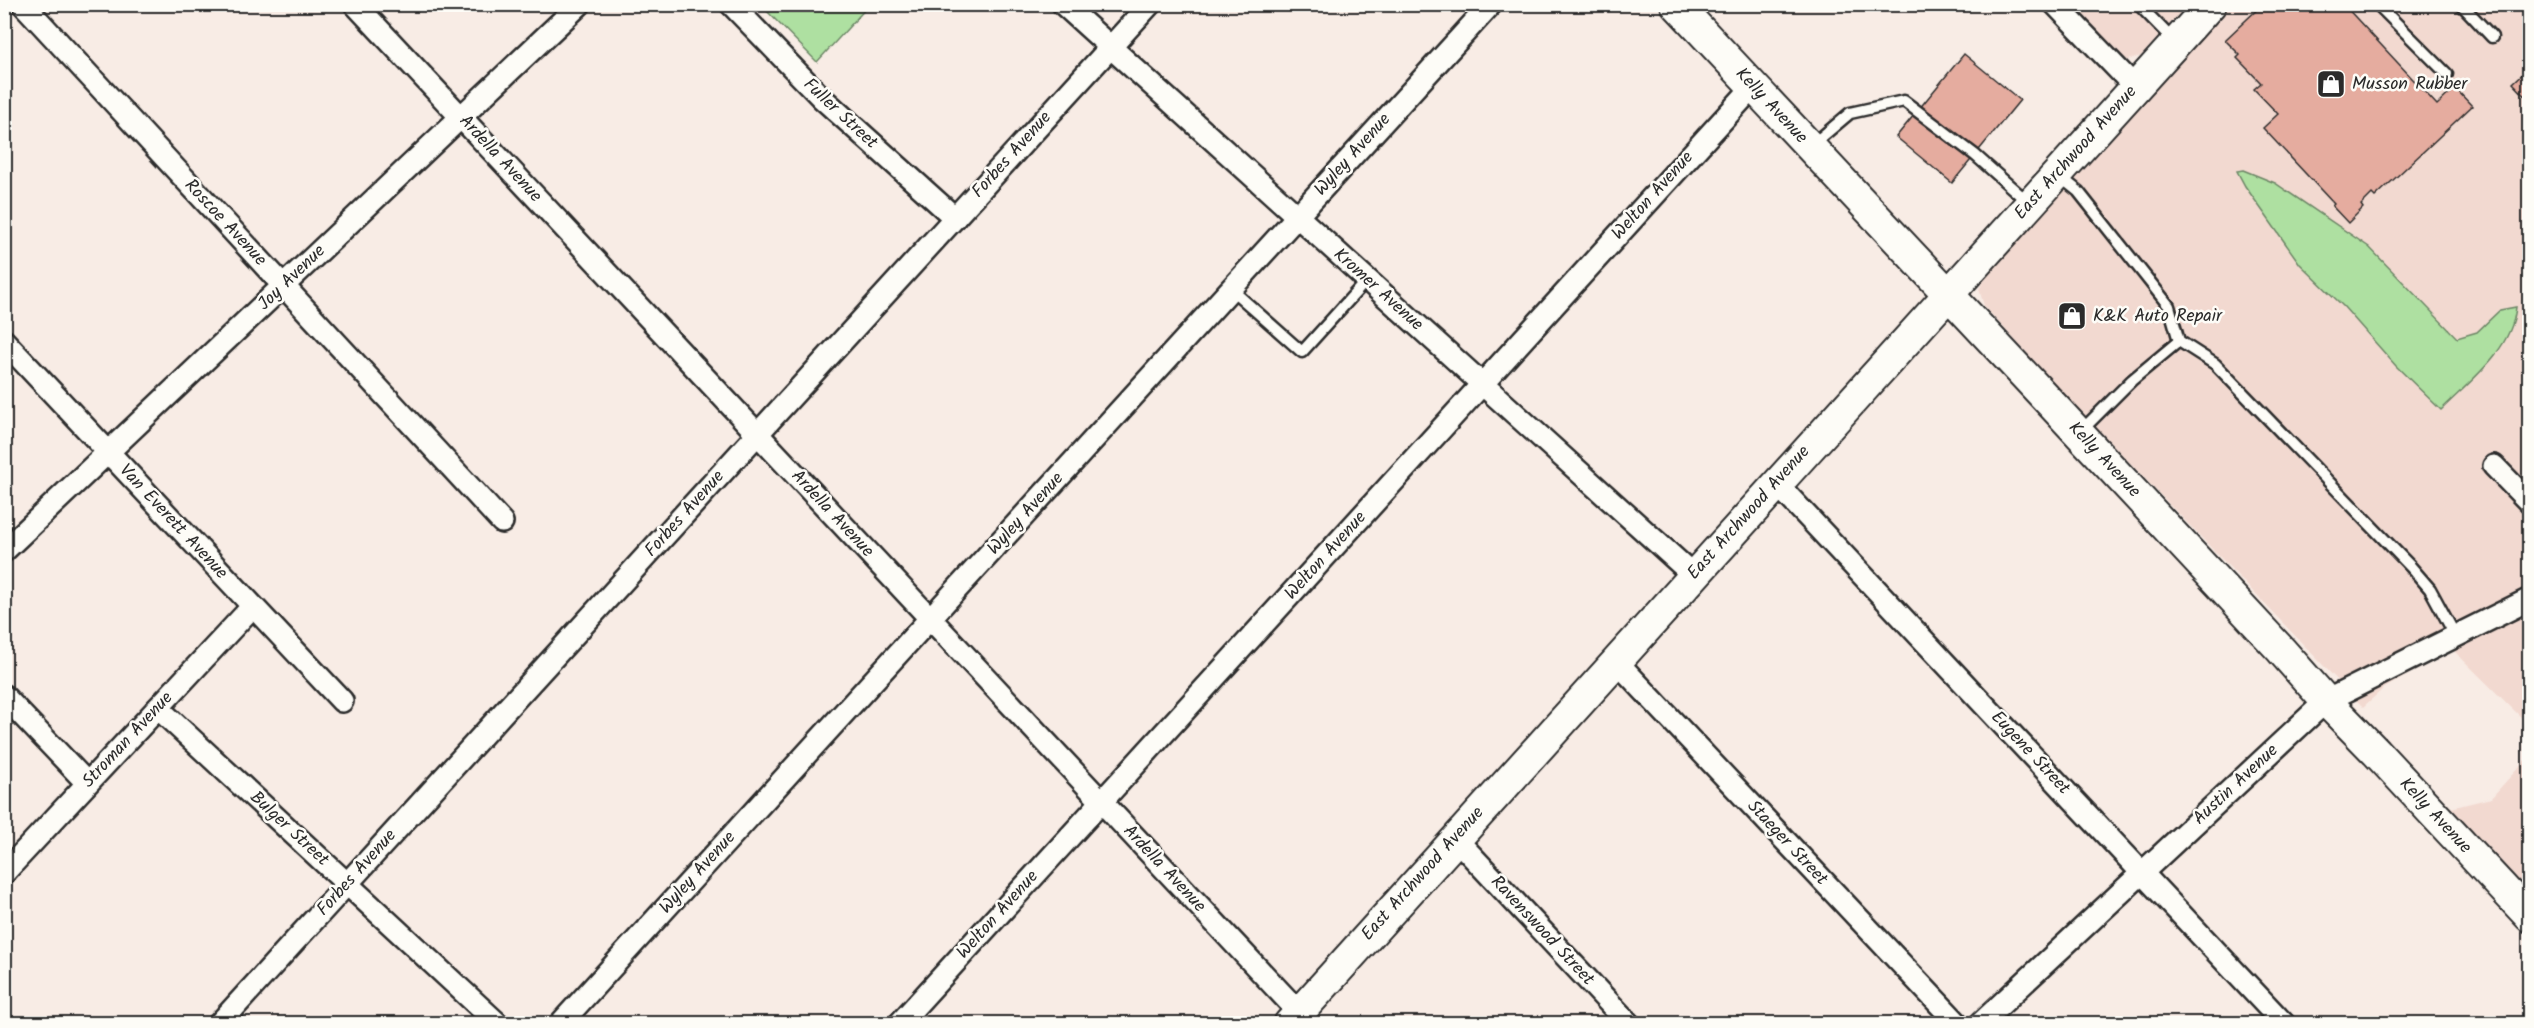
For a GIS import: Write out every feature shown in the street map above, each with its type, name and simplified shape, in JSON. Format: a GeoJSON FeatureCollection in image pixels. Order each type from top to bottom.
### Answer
{"type":"FeatureCollection","features":[{"type":"Feature","properties":{"kind":"main road","name":"Kelly Avenue"},"geometry":{"type":"LineString","coordinates":[[1676,4],[1752,88],[2079,433],[2529,917]]}},
{"type":"Feature","properties":{"kind":"main road","name":"East Archwood Avenue"},"geometry":{"type":"LineString","coordinates":[[1299,1020],[1455,838],[1617,662],[1776,483],[2211,4]]}},
{"type":"Feature","properties":{"kind":"street","name":"Roscoe Avenue"},"geometry":{"type":"LineString","coordinates":[[22,4],[502,522]]}},
{"type":"Feature","properties":{"kind":"street","name":"Ardella Avenue"},"geometry":{"type":"LineString","coordinates":[[355,4],[1101,802],[1299,1020]]}},
{"type":"Feature","properties":{"kind":"street","name":"Joy Avenue"},"geometry":{"type":"LineString","coordinates":[[4,551],[580,4]]}},
{"type":"Feature","properties":{"kind":"street","name":"Fuller Street"},"geometry":{"type":"LineString","coordinates":[[731,4],[822,98],[954,218]]}},
{"type":"Feature","properties":{"kind":"street","name":"Kromer Avenue"},"geometry":{"type":"LineString","coordinates":[[1063,4],[1693,575]]}},
{"type":"Feature","properties":{"kind":"street","name":"Forbes Avenue"},"geometry":{"type":"LineString","coordinates":[[219,1023],[1150,4]]}},
{"type":"Feature","properties":{"kind":"street","name":"Wyley Avenue"},"geometry":{"type":"LineString","coordinates":[[560,1023],[1491,4]]}},
{"type":"Feature","properties":{"kind":"street"},"geometry":{"type":"LineString","coordinates":[[2055,4],[2136,88]]}},
{"type":"Feature","properties":{"kind":"street","name":"Welton Avenue"},"geometry":{"type":"LineString","coordinates":[[899,1023],[1752,88]]}},
{"type":"Feature","properties":{"kind":"street","name":"Van Everett Avenue"},"geometry":{"type":"LineString","coordinates":[[4,341],[342,701]]}},
{"type":"Feature","properties":{"kind":"street"},"geometry":{"type":"LineString","coordinates":[[2494,466],[2529,503]]}},
{"type":"Feature","properties":{"kind":"street","name":"Eugene Street"},"geometry":{"type":"LineString","coordinates":[[1776,483],[2284,1023]]}},
{"type":"Feature","properties":{"kind":"street","name":"Austin Avenue"},"geometry":{"type":"LineString","coordinates":[[1980,1023],[2326,701],[2529,599]]}},
{"type":"Feature","properties":{"kind":"street","name":"Stroman Avenue"},"geometry":{"type":"LineString","coordinates":[[4,873],[252,607]]}},
{"type":"Feature","properties":{"kind":"street","name":"Staeger Street"},"geometry":{"type":"LineString","coordinates":[[1617,662],[1958,1023]]}},
{"type":"Feature","properties":{"kind":"street"},"geometry":{"type":"LineString","coordinates":[[4,696],[87,783]]}},
{"type":"Feature","properties":{"kind":"street","name":"Bulger Street"},"geometry":{"type":"LineString","coordinates":[[158,708],[498,1023]]}},
{"type":"Feature","properties":{"kind":"street","name":"Ravenswood Street"},"geometry":{"type":"LineString","coordinates":[[1455,838],[1629,1023]]}},
{"type":"Feature","properties":{"kind":"lane"},"geometry":{"type":"LineString","coordinates":[[2138,4],[2176,43]]}},
{"type":"Feature","properties":{"kind":"lane"},"geometry":{"type":"LineString","coordinates":[[2377,4],[2447,74]]}},
{"type":"Feature","properties":{"kind":"lane"},"geometry":{"type":"LineString","coordinates":[[2461,4],[2492,37]]}},
{"type":"Feature","properties":{"kind":"lane"},"geometry":{"type":"LineString","coordinates":[[1809,147],[1850,113],[1904,101],[1975,155],[2030,204]]}},
{"type":"Feature","properties":{"kind":"lane"},"geometry":{"type":"LineString","coordinates":[[2057,174],[2078,191],[2169,306],[2179,341],[2215,364],[2410,567],[2430,589],[2455,635]]}},
{"type":"Feature","properties":{"kind":"lane"},"geometry":{"type":"LineString","coordinates":[[1231,289],[1302,352],[1367,280]]}},
{"type":"Feature","properties":{"kind":"lane"},"geometry":{"type":"LineString","coordinates":[[2079,433],[2132,380],[2179,341]]}},
{"type":"Feature","properties":{"kind":"shaded area"},"geometry":{"type":"Polygon","coordinates":[[[2068,5],[2187,5],[2141,56],[2128,60],[2115,56],[2068,5]]]}},
{"type":"Feature","properties":{"kind":"shaded area"},"geometry":{"type":"Polygon","coordinates":[[[2232,5],[2529,5],[2529,725],[2452,649],[2383,689],[2363,707],[2051,380],[1984,306],[1979,289],[1988,273],[2232,5]]]}},
{"type":"Feature","properties":{"kind":"shaded area"},"geometry":{"type":"Polygon","coordinates":[[[2529,756],[2529,891],[2451,808],[2491,798],[2529,756]]]}},
{"type":"Feature","properties":{"kind":"green space"},"geometry":{"type":"Polygon","coordinates":[[[761,5],[869,5],[817,62],[761,5]]]}},
{"type":"Feature","properties":{"kind":"green space"},"geometry":{"type":"Polygon","coordinates":[[[2243,170],[2275,183],[2369,247],[2457,338],[2477,332],[2500,310],[2516,307],[2513,323],[2498,351],[2488,364],[2441,410],[2396,366],[2344,307],[2300,264],[2245,186],[2237,171],[2243,170]]]}},
{"type":"Feature","properties":{"kind":"building"},"geometry":{"type":"Polygon","coordinates":[[[2263,4],[2343,4],[2437,105],[2455,88],[2472,106],[2375,197],[2372,194],[2361,205],[2363,208],[2348,223],[2332,206],[2334,204],[2263,128],[2278,114],[2254,89],[2261,83],[2237,58],[2240,55],[2225,40],[2263,4]]]}},
{"type":"Feature","properties":{"kind":"building"},"geometry":{"type":"Polygon","coordinates":[[[1964,54],[2020,100],[1952,183],[1896,137],[1964,54]]]}},
{"type":"Feature","properties":{"kind":"building"},"geometry":{"type":"Polygon","coordinates":[[[2530,67],[2530,101],[2513,83],[2530,67]]]}},
{"type":"Feature","properties":{"kind":"place","name":"Musson Rubber"},"geometry":{"type":"Point","coordinates":[2331,84]}},
{"type":"Feature","properties":{"kind":"place","name":"K&K Auto Repair"},"geometry":{"type":"Point","coordinates":[2072,316]}}]}
